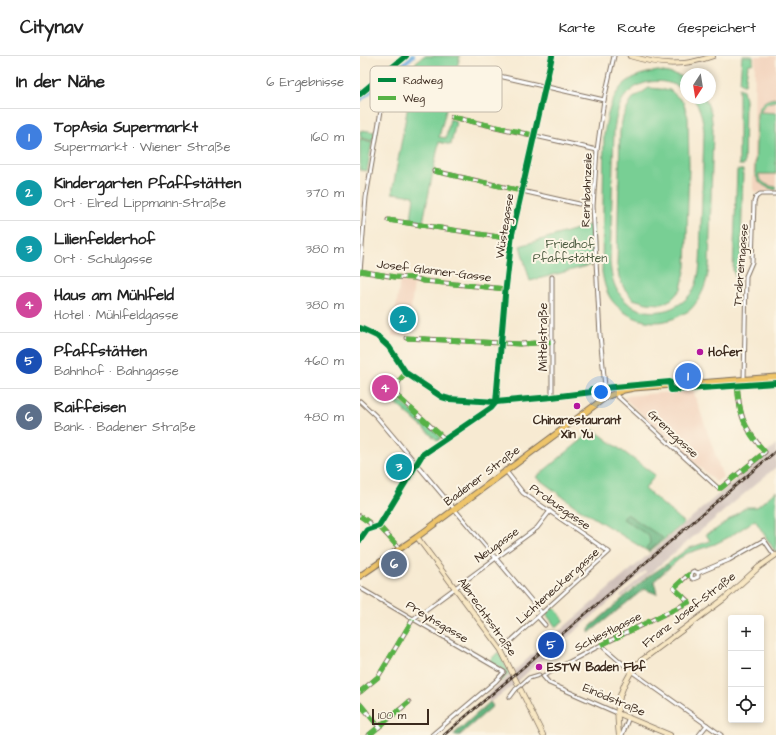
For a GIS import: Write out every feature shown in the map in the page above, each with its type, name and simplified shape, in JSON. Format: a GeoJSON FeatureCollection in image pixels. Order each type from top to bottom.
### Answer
{"type":"FeatureCollection","features":[{"type":"Feature","properties":{"kind":"main road","name":"Badener Straße"},"geometry":{"type":"LineString","coordinates":[[360,576],[416,537],[606,397],[634,388],[776,377]]}},
{"type":"Feature","properties":{"kind":"street","name":"Wüstegasse"},"geometry":{"type":"LineString","coordinates":[[496,402],[512,239],[521,191],[552,56]]}},
{"type":"Feature","properties":{"kind":"street","name":"Rennbahnzeile"},"geometry":{"type":"LineString","coordinates":[[606,397],[600,335],[593,206],[597,150],[604,100],[614,56]]}},
{"type":"Feature","properties":{"kind":"street"},"geometry":{"type":"LineString","coordinates":[[630,56],[643,60],[683,64],[713,56]]}},
{"type":"Feature","properties":{"kind":"street"},"geometry":{"type":"LineString","coordinates":[[502,77],[604,100]]}},
{"type":"Feature","properties":{"kind":"street"},"geometry":{"type":"LineString","coordinates":[[360,272],[366,197],[381,112]]}},
{"type":"Feature","properties":{"kind":"street"},"geometry":{"type":"LineString","coordinates":[[452,117],[597,150]]}},
{"type":"Feature","properties":{"kind":"street"},"geometry":{"type":"LineString","coordinates":[[434,171],[579,204]]}},
{"type":"Feature","properties":{"kind":"street","name":"Trabrenngasse"},"geometry":{"type":"LineString","coordinates":[[744,379],[746,276],[752,262],[754,202],[756,197],[760,194],[776,194]]}},
{"type":"Feature","properties":{"kind":"street"},"geometry":{"type":"LineString","coordinates":[[388,220],[512,239]]}},
{"type":"Feature","properties":{"kind":"street","name":"Josef Glanner-Gasse"},"geometry":{"type":"LineString","coordinates":[[360,272],[414,278],[424,281],[506,288]]}},
{"type":"Feature","properties":{"kind":"street","name":"Mittelstraße"},"geometry":{"type":"LineString","coordinates":[[552,277],[552,397]]}},
{"type":"Feature","properties":{"kind":"street"},"geometry":{"type":"LineString","coordinates":[[360,328],[377,336],[389,347],[406,373],[442,397],[449,399],[496,402],[592,392],[599,392],[606,397]]}},
{"type":"Feature","properties":{"kind":"street"},"geometry":{"type":"LineString","coordinates":[[406,338],[520,344],[553,342]]}},
{"type":"Feature","properties":{"kind":"street"},"geometry":{"type":"LineString","coordinates":[[406,373],[394,390],[395,394],[446,440]]}},
{"type":"Feature","properties":{"kind":"street","name":"Grenzgasse"},"geometry":{"type":"LineString","coordinates":[[615,394],[718,488],[721,488],[765,452],[750,435],[743,421],[738,400],[737,380]]}},
{"type":"Feature","properties":{"kind":"street"},"geometry":{"type":"LineString","coordinates":[[360,401],[376,416],[541,612]]}},
{"type":"Feature","properties":{"kind":"street"},"geometry":{"type":"LineString","coordinates":[[360,540],[367,530],[379,526],[422,455],[491,408],[496,402]]}},
{"type":"Feature","properties":{"kind":"street","name":"Probusgasse"},"geometry":{"type":"LineString","coordinates":[[506,470],[523,493],[609,552]]}},
{"type":"Feature","properties":{"kind":"street","name":"Neugasse"},"geometry":{"type":"LineString","coordinates":[[413,618],[537,528],[550,511]]}},
{"type":"Feature","properties":{"kind":"street"},"geometry":{"type":"LineString","coordinates":[[360,516],[370,523],[371,528]]}},
{"type":"Feature","properties":{"kind":"street"},"geometry":{"type":"LineString","coordinates":[[379,526],[399,548]]}},
{"type":"Feature","properties":{"kind":"street","name":"Albrechtsstraße"},"geometry":{"type":"LineString","coordinates":[[416,537],[500,650],[536,724],[543,735]]}},
{"type":"Feature","properties":{"kind":"street"},"geometry":{"type":"LineString","coordinates":[[698,573],[698,577],[694,579],[690,575],[693,571],[698,573],[729,560],[764,540],[776,555]]}},
{"type":"Feature","properties":{"kind":"street","name":"Lichteneckergasse"},"geometry":{"type":"LineString","coordinates":[[500,650],[609,552]]}},
{"type":"Feature","properties":{"kind":"street","name":"Franz Josef-Straße"},"geometry":{"type":"LineString","coordinates":[[620,735],[617,713],[619,701],[631,671],[638,663],[724,599],[759,567],[776,555]]}},
{"type":"Feature","properties":{"kind":"street","name":"Schiestlgasse"},"geometry":{"type":"LineString","coordinates":[[549,683],[543,676],[601,645],[689,602],[674,588],[688,575],[690,575]]}},
{"type":"Feature","properties":{"kind":"street","name":"Preyhsgasse"},"geometry":{"type":"LineString","coordinates":[[360,588],[504,672],[496,681],[432,735]]}},
{"type":"Feature","properties":{"kind":"street"},"geometry":{"type":"LineString","coordinates":[[538,616],[545,625]]}},
{"type":"Feature","properties":{"kind":"street"},"geometry":{"type":"LineString","coordinates":[[360,692],[378,677],[413,618]]}},
{"type":"Feature","properties":{"kind":"street"},"geometry":{"type":"LineString","coordinates":[[601,645],[631,671],[721,735]]}},
{"type":"Feature","properties":{"kind":"street"},"geometry":{"type":"LineString","coordinates":[[510,697],[516,689],[529,678],[539,675]]}},
{"type":"Feature","properties":{"kind":"street","name":"Einödstraße"},"geometry":{"type":"LineString","coordinates":[[549,683],[670,735]]}},
{"type":"Feature","properties":{"kind":"street"},"geometry":{"type":"LineString","coordinates":[[369,735],[409,702]]}},
{"type":"Feature","properties":{"kind":"street"},"geometry":{"type":"LineString","coordinates":[[360,704],[379,727]]}},
{"type":"Feature","properties":{"kind":"street"},"geometry":{"type":"LineString","coordinates":[[620,735],[629,717]]}},
{"type":"Feature","properties":{"kind":"street"},"geometry":{"type":"LineString","coordinates":[[699,735],[707,725]]}},
{"type":"Feature","properties":{"kind":"shaded area"},"geometry":{"type":"Polygon","coordinates":[[[755,56],[776,56],[776,192],[755,192],[753,189],[755,56]]]}},
{"type":"Feature","properties":{"kind":"shaded area"},"geometry":{"type":"Polygon","coordinates":[[[400,280],[414,282],[408,337],[392,336],[400,280]]]}},
{"type":"Feature","properties":{"kind":"shaded area"},"geometry":{"type":"Polygon","coordinates":[[[693,390],[723,477],[716,482],[624,398],[625,396],[693,390]]]}},
{"type":"Feature","properties":{"kind":"shaded area"},"geometry":{"type":"Polygon","coordinates":[[[776,445],[776,467],[622,597],[620,596],[646,573],[645,571],[514,685],[490,702],[485,697],[543,645],[776,445]]]}},
{"type":"Feature","properties":{"kind":"green space"},"geometry":{"type":"Polygon","coordinates":[[[424,56],[460,56],[457,66],[415,66],[416,62],[424,56]]]}},
{"type":"Feature","properties":{"kind":"green space"},"geometry":{"type":"Polygon","coordinates":[[[742,56],[753,56],[753,63],[748,65],[745,84],[740,82],[742,56]]]}},
{"type":"Feature","properties":{"kind":"green space"},"geometry":{"type":"Polygon","coordinates":[[[658,71],[678,75],[680,76],[680,88],[655,81],[647,82],[632,89],[621,103],[614,130],[611,271],[614,284],[618,292],[629,304],[639,309],[650,312],[672,308],[682,302],[690,294],[696,284],[700,256],[704,132],[701,115],[697,104],[707,104],[711,113],[713,130],[709,267],[707,279],[701,295],[690,310],[673,319],[655,322],[637,319],[621,310],[611,300],[607,292],[602,272],[604,135],[610,107],[618,91],[624,85],[631,79],[647,73],[658,71]]]}},
{"type":"Feature","properties":{"kind":"green space"},"geometry":{"type":"Polygon","coordinates":[[[649,88],[670,90],[680,99],[680,104],[684,104],[688,117],[689,166],[686,267],[681,289],[672,299],[662,304],[647,303],[633,299],[624,288],[619,277],[617,265],[620,131],[623,117],[632,99],[649,88]]]}},
{"type":"Feature","properties":{"kind":"green space"},"geometry":{"type":"Polygon","coordinates":[[[739,88],[743,90],[745,99],[744,165],[739,165],[739,88]]]}},
{"type":"Feature","properties":{"kind":"green space"},"geometry":{"type":"Polygon","coordinates":[[[776,98],[776,101],[766,104],[760,112],[776,113],[776,174],[758,174],[763,182],[767,185],[776,187],[776,190],[763,185],[756,177],[755,173],[757,114],[760,107],[764,103],[776,98]]]}},
{"type":"Feature","properties":{"kind":"green space"},"geometry":{"type":"Polygon","coordinates":[[[407,112],[445,112],[439,137],[446,138],[450,119],[456,121],[451,145],[439,142],[423,222],[411,220],[414,196],[392,193],[407,112]]]}},
{"type":"Feature","properties":{"kind":"green space"},"geometry":{"type":"Polygon","coordinates":[[[360,131],[375,132],[373,141],[361,138],[360,131]]]}},
{"type":"Feature","properties":{"kind":"green space"},"geometry":{"type":"Polygon","coordinates":[[[360,139],[372,142],[367,171],[360,170],[360,139]]]}},
{"type":"Feature","properties":{"kind":"green space"},"geometry":{"type":"Polygon","coordinates":[[[737,170],[743,170],[741,253],[739,273],[736,279],[733,271],[737,170]]]}},
{"type":"Feature","properties":{"kind":"green space","name":"Friedhof Pfaffstätten"},"geometry":{"type":"Polygon","coordinates":[[[593,224],[595,264],[530,281],[520,246],[593,224]]]}},
{"type":"Feature","properties":{"kind":"green space"},"geometry":{"type":"Polygon","coordinates":[[[387,392],[403,403],[441,437],[438,441],[385,394],[387,392]]]}},
{"type":"Feature","properties":{"kind":"green space"},"geometry":{"type":"Polygon","coordinates":[[[594,430],[655,475],[645,489],[684,523],[649,552],[575,506],[536,477],[594,430]]]}},
{"type":"Feature","properties":{"kind":"green space"},"geometry":{"type":"Polygon","coordinates":[[[776,491],[776,553],[755,520],[729,537],[715,544],[685,554],[670,567],[667,564],[687,549],[710,541],[706,534],[715,530],[746,507],[757,507],[776,491]]]}},
{"type":"Feature","properties":{"kind":"green space"},"geometry":{"type":"Polygon","coordinates":[[[627,514],[663,538],[649,551],[646,548],[650,543],[649,536],[623,519],[627,514]]]}},
{"type":"Feature","properties":{"kind":"green space"},"geometry":{"type":"Polygon","coordinates":[[[667,564],[670,567],[654,581],[657,594],[644,589],[589,633],[589,628],[646,578],[667,564]]]}},
{"type":"Feature","properties":{"kind":"green space"},"geometry":{"type":"Polygon","coordinates":[[[554,607],[564,620],[556,627],[546,614],[554,607]]]}},
{"type":"Feature","properties":{"kind":"green space"},"geometry":{"type":"Polygon","coordinates":[[[498,652],[510,673],[501,681],[499,680],[506,672],[489,661],[498,652]]]}},
{"type":"Feature","properties":{"kind":"green space"},"geometry":{"type":"Polygon","coordinates":[[[490,702],[493,706],[460,735],[453,735],[490,702]]]}},
{"type":"Feature","properties":{"kind":"waterway"},"geometry":{"type":"LineString","coordinates":[[401,66],[413,56]]}},
{"type":"Feature","properties":{"kind":"waterway"},"geometry":{"type":"LineString","coordinates":[[360,100],[370,92]]}},
{"type":"Feature","properties":{"kind":"railway"},"geometry":{"type":"LineString","coordinates":[[444,735],[776,451]]}},
{"type":"Feature","properties":{"kind":"marked path"},"geometry":{"type":"LineString","coordinates":[[452,117],[534,135]]}},
{"type":"Feature","properties":{"kind":"marked path"},"geometry":{"type":"LineString","coordinates":[[434,171],[521,191]]}},
{"type":"Feature","properties":{"kind":"marked path"},"geometry":{"type":"LineString","coordinates":[[388,220],[512,239]]}},
{"type":"Feature","properties":{"kind":"marked path"},"geometry":{"type":"LineString","coordinates":[[360,271],[395,277],[414,278],[424,281],[506,289]]}},
{"type":"Feature","properties":{"kind":"marked path"},"geometry":{"type":"LineString","coordinates":[[406,338],[520,344],[553,342]]}},
{"type":"Feature","properties":{"kind":"marked path"},"geometry":{"type":"LineString","coordinates":[[406,373],[396,385],[395,394],[446,440]]}},
{"type":"Feature","properties":{"kind":"marked path"},"geometry":{"type":"LineString","coordinates":[[718,488],[721,488],[765,452],[747,428],[739,403],[737,382]]}},
{"type":"Feature","properties":{"kind":"marked path"},"geometry":{"type":"LineString","coordinates":[[360,516],[370,523],[371,528]]}},
{"type":"Feature","properties":{"kind":"marked path"},"geometry":{"type":"LineString","coordinates":[[379,526],[399,548]]}},
{"type":"Feature","properties":{"kind":"marked path"},"geometry":{"type":"LineString","coordinates":[[601,645],[689,602],[674,588],[688,575],[690,575]]}},
{"type":"Feature","properties":{"kind":"marked path"},"geometry":{"type":"LineString","coordinates":[[360,692],[378,677],[413,619]]}},
{"type":"Feature","properties":{"kind":"marked path"},"geometry":{"type":"LineString","coordinates":[[369,735],[409,702]]}},
{"type":"Feature","properties":{"kind":"marked path"},"geometry":{"type":"LineString","coordinates":[[360,704],[379,727]]}},
{"type":"Feature","properties":{"kind":"cycle path"},"geometry":{"type":"LineString","coordinates":[[394,66],[406,56]]}},
{"type":"Feature","properties":{"kind":"cycle path"},"geometry":{"type":"LineString","coordinates":[[496,402],[512,234],[552,56]]}},
{"type":"Feature","properties":{"kind":"cycle path"},"geometry":{"type":"LineString","coordinates":[[360,94],[370,86]]}},
{"type":"Feature","properties":{"kind":"cycle path"},"geometry":{"type":"LineString","coordinates":[[360,328],[377,336],[389,347],[406,373],[442,397],[449,399],[496,402],[592,392],[592,389],[670,382],[671,390],[776,383]]}},
{"type":"Feature","properties":{"kind":"cycle path"},"geometry":{"type":"LineString","coordinates":[[360,540],[367,530],[379,526],[422,455],[491,408],[496,402]]}},
{"type":"Feature","properties":{"kind":"place","name":"Kindergarten Pfaffstätten"},"geometry":{"type":"Point","coordinates":[403,319]}},
{"type":"Feature","properties":{"kind":"place","name":"Hofer"},"geometry":{"type":"Point","coordinates":[700,352]}},
{"type":"Feature","properties":{"kind":"place","name":"TopAsia Supermarkt"},"geometry":{"type":"Point","coordinates":[688,376]}},
{"type":"Feature","properties":{"kind":"place","name":"Haus am Mühlfeld"},"geometry":{"type":"Point","coordinates":[385,388]}},
{"type":"Feature","properties":{"kind":"place","name":"Chinarestaurant Xin Yu"},"geometry":{"type":"Point","coordinates":[577,406]}},
{"type":"Feature","properties":{"kind":"place","name":"Lilienfelderhof"},"geometry":{"type":"Point","coordinates":[399,467]}},
{"type":"Feature","properties":{"kind":"place","name":"Raiffeisen"},"geometry":{"type":"Point","coordinates":[394,564]}},
{"type":"Feature","properties":{"kind":"place","name":"Pfaffstätten"},"geometry":{"type":"Point","coordinates":[551,645]}},
{"type":"Feature","properties":{"kind":"place","name":"ESTW Baden Fbf"},"geometry":{"type":"Point","coordinates":[539,667]}}]}
